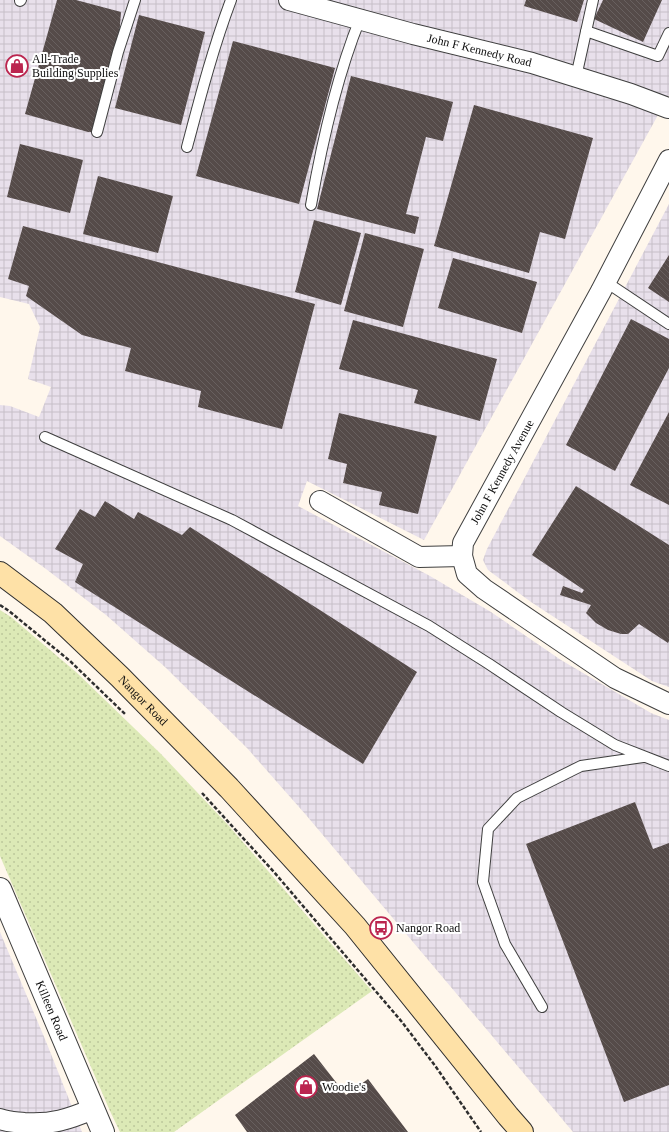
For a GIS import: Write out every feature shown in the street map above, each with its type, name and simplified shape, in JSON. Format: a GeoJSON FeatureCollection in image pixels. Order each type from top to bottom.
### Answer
{"type":"FeatureCollection","features":[{"type":"Feature","properties":{"kind":"main road","name":"Nangor Road"},"geometry":{"type":"LineString","coordinates":[[0,573],[53,613],[120,677],[229,788],[355,926],[513,1124],[522,1132]]}},
{"type":"Feature","properties":{"kind":"main road"},"geometry":{"type":"LineString","coordinates":[[513,1124],[529,1132]]}},
{"type":"Feature","properties":{"kind":"street","name":"John F Kennedy Road"},"geometry":{"type":"LineString","coordinates":[[289,0],[317,4],[360,19],[532,63],[631,94],[669,112]]}},
{"type":"Feature","properties":{"kind":"street","name":"John F Kennedy Avenue"},"geometry":{"type":"LineString","coordinates":[[462,556],[463,543],[606,282],[669,160]]}},
{"type":"Feature","properties":{"kind":"street"},"geometry":{"type":"LineString","coordinates":[[320,501],[419,557],[462,556],[467,574],[484,589],[615,678],[669,704]]}},
{"type":"Feature","properties":{"kind":"street","name":"Killeen Road"},"geometry":{"type":"LineString","coordinates":[[0,889],[103,1132]]}},
{"type":"Feature","properties":{"kind":"street"},"geometry":{"type":"LineString","coordinates":[[0,1119],[7,1122],[42,1124],[69,1119],[93,1109]]}},
{"type":"Feature","properties":{"kind":"lane"},"geometry":{"type":"LineString","coordinates":[[97,132],[118,52],[135,0]]}},
{"type":"Feature","properties":{"kind":"lane"},"geometry":{"type":"LineString","coordinates":[[187,147],[204,83],[223,22],[232,0]]}},
{"type":"Feature","properties":{"kind":"lane"},"geometry":{"type":"LineString","coordinates":[[576,77],[593,0]]}},
{"type":"Feature","properties":{"kind":"lane"},"geometry":{"type":"LineString","coordinates":[[311,205],[336,92],[349,46],[360,19]]}},
{"type":"Feature","properties":{"kind":"lane"},"geometry":{"type":"LineString","coordinates":[[586,31],[658,56],[669,33]]}},
{"type":"Feature","properties":{"kind":"lane"},"geometry":{"type":"LineString","coordinates":[[606,282],[669,324]]}},
{"type":"Feature","properties":{"kind":"lane"},"geometry":{"type":"LineString","coordinates":[[45,437],[232,520],[428,626],[608,741],[643,757],[669,766]]}},
{"type":"Feature","properties":{"kind":"lane"},"geometry":{"type":"LineString","coordinates":[[542,1007],[505,944],[483,882],[488,829],[517,798],[581,766],[643,757]]}},
{"type":"Feature","properties":{"kind":"path"},"geometry":{"type":"LineString","coordinates":[[0,605],[70,661],[128,717]]}},
{"type":"Feature","properties":{"kind":"path"},"geometry":{"type":"LineString","coordinates":[[198,787],[274,872],[402,1022],[436,1067],[481,1132]]}},
{"type":"Feature","properties":{"kind":"shaded area"},"geometry":{"type":"Polygon","coordinates":[[[0,0],[669,0],[669,95],[424,540],[307,481],[298,506],[430,576],[491,612],[561,660],[651,713],[669,720],[669,1132],[573,1132],[306,815],[247,748],[165,667],[106,615],[0,536],[0,405],[10,406],[39,417],[51,387],[28,379],[40,327],[29,304],[0,297],[0,0]]]}},
{"type":"Feature","properties":{"kind":"shaded area"},"geometry":{"type":"Polygon","coordinates":[[[669,204],[669,687],[652,681],[531,602],[488,570],[483,560],[487,549],[669,204]]]}},
{"type":"Feature","properties":{"kind":"shaded area"},"geometry":{"type":"Polygon","coordinates":[[[0,932],[47,1044],[82,1132],[0,1132],[0,932]]]}},
{"type":"Feature","properties":{"kind":"green space"},"geometry":{"type":"Polygon","coordinates":[[[0,610],[11,617],[76,672],[161,754],[229,826],[372,991],[174,1132],[120,1132],[0,856],[0,610]]]}},
{"type":"Feature","properties":{"kind":"building"},"geometry":{"type":"Polygon","coordinates":[[[57,0],[76,0],[121,12],[118,52],[97,132],[88,132],[25,114],[57,0]]]}},
{"type":"Feature","properties":{"kind":"building"},"geometry":{"type":"Polygon","coordinates":[[[526,0],[584,0],[577,22],[524,6],[526,0]]]}},
{"type":"Feature","properties":{"kind":"building"},"geometry":{"type":"Polygon","coordinates":[[[603,0],[662,0],[643,42],[594,19],[603,0]]]}},
{"type":"Feature","properties":{"kind":"building"},"geometry":{"type":"Polygon","coordinates":[[[139,15],[205,32],[181,125],[115,108],[139,15]]]}},
{"type":"Feature","properties":{"kind":"building"},"geometry":{"type":"Polygon","coordinates":[[[233,41],[335,68],[299,204],[196,176],[233,41]]]}},
{"type":"Feature","properties":{"kind":"building"},"geometry":{"type":"Polygon","coordinates":[[[351,76],[453,102],[443,141],[426,137],[406,214],[419,217],[415,234],[317,209],[351,76]]]}},
{"type":"Feature","properties":{"kind":"building"},"geometry":{"type":"Polygon","coordinates":[[[474,105],[593,138],[565,239],[540,232],[529,273],[434,246],[474,105]]]}},
{"type":"Feature","properties":{"kind":"building"},"geometry":{"type":"Polygon","coordinates":[[[20,144],[83,160],[70,213],[7,197],[20,144]]]}},
{"type":"Feature","properties":{"kind":"building"},"geometry":{"type":"Polygon","coordinates":[[[98,176],[173,196],[158,253],[83,234],[98,176]]]}},
{"type":"Feature","properties":{"kind":"building"},"geometry":{"type":"Polygon","coordinates":[[[314,220],[361,233],[341,305],[295,292],[314,220]]]}},
{"type":"Feature","properties":{"kind":"building"},"geometry":{"type":"Polygon","coordinates":[[[23,226],[315,304],[282,429],[198,407],[201,391],[125,371],[131,348],[82,335],[26,296],[29,286],[8,279],[23,226]]]}},
{"type":"Feature","properties":{"kind":"building"},"geometry":{"type":"Polygon","coordinates":[[[365,233],[424,249],[403,327],[344,311],[365,233]]]}},
{"type":"Feature","properties":{"kind":"building"},"geometry":{"type":"Polygon","coordinates":[[[669,255],[669,302],[648,288],[669,255]]]}},
{"type":"Feature","properties":{"kind":"building"},"geometry":{"type":"Polygon","coordinates":[[[453,258],[537,282],[522,333],[438,308],[453,258]]]}},
{"type":"Feature","properties":{"kind":"building"},"geometry":{"type":"Polygon","coordinates":[[[631,319],[669,339],[669,368],[615,471],[566,445],[631,319]]]}},
{"type":"Feature","properties":{"kind":"building"},"geometry":{"type":"Polygon","coordinates":[[[353,320],[497,359],[480,421],[414,403],[418,390],[339,369],[353,320]]]}},
{"type":"Feature","properties":{"kind":"building"},"geometry":{"type":"Polygon","coordinates":[[[669,412],[669,505],[630,485],[669,412]]]}},
{"type":"Feature","properties":{"kind":"building"},"geometry":{"type":"Polygon","coordinates":[[[339,413],[437,436],[418,514],[379,505],[382,492],[343,483],[347,464],[328,459],[339,413]]]}},
{"type":"Feature","properties":{"kind":"building"},"geometry":{"type":"Polygon","coordinates":[[[576,486],[669,545],[668,643],[639,624],[628,634],[621,634],[608,630],[596,623],[586,613],[591,605],[560,595],[563,586],[582,593],[584,590],[532,555],[576,486]]]}},
{"type":"Feature","properties":{"kind":"building"},"geometry":{"type":"Polygon","coordinates":[[[105,501],[134,519],[138,512],[182,535],[190,527],[417,672],[363,764],[75,582],[83,564],[55,549],[80,509],[95,517],[105,501]]]}},
{"type":"Feature","properties":{"kind":"building"},"geometry":{"type":"Polygon","coordinates":[[[635,802],[653,849],[669,843],[669,1085],[624,1102],[526,844],[635,802]]]}},
{"type":"Feature","properties":{"kind":"building","name":"Woodie's"},"geometry":{"type":"Polygon","coordinates":[[[314,1054],[346,1095],[368,1079],[408,1132],[247,1132],[235,1115],[314,1054]]]}},
{"type":"Feature","properties":{"kind":"place","name":"All-Trade Building Supplies"},"geometry":{"type":"Point","coordinates":[17,66]}},
{"type":"Feature","properties":{"kind":"place","name":"Nangor Road"},"geometry":{"type":"Point","coordinates":[381,928]}},
{"type":"Feature","properties":{"kind":"place","name":"Woodie's"},"geometry":{"type":"Point","coordinates":[306,1087]}}]}
